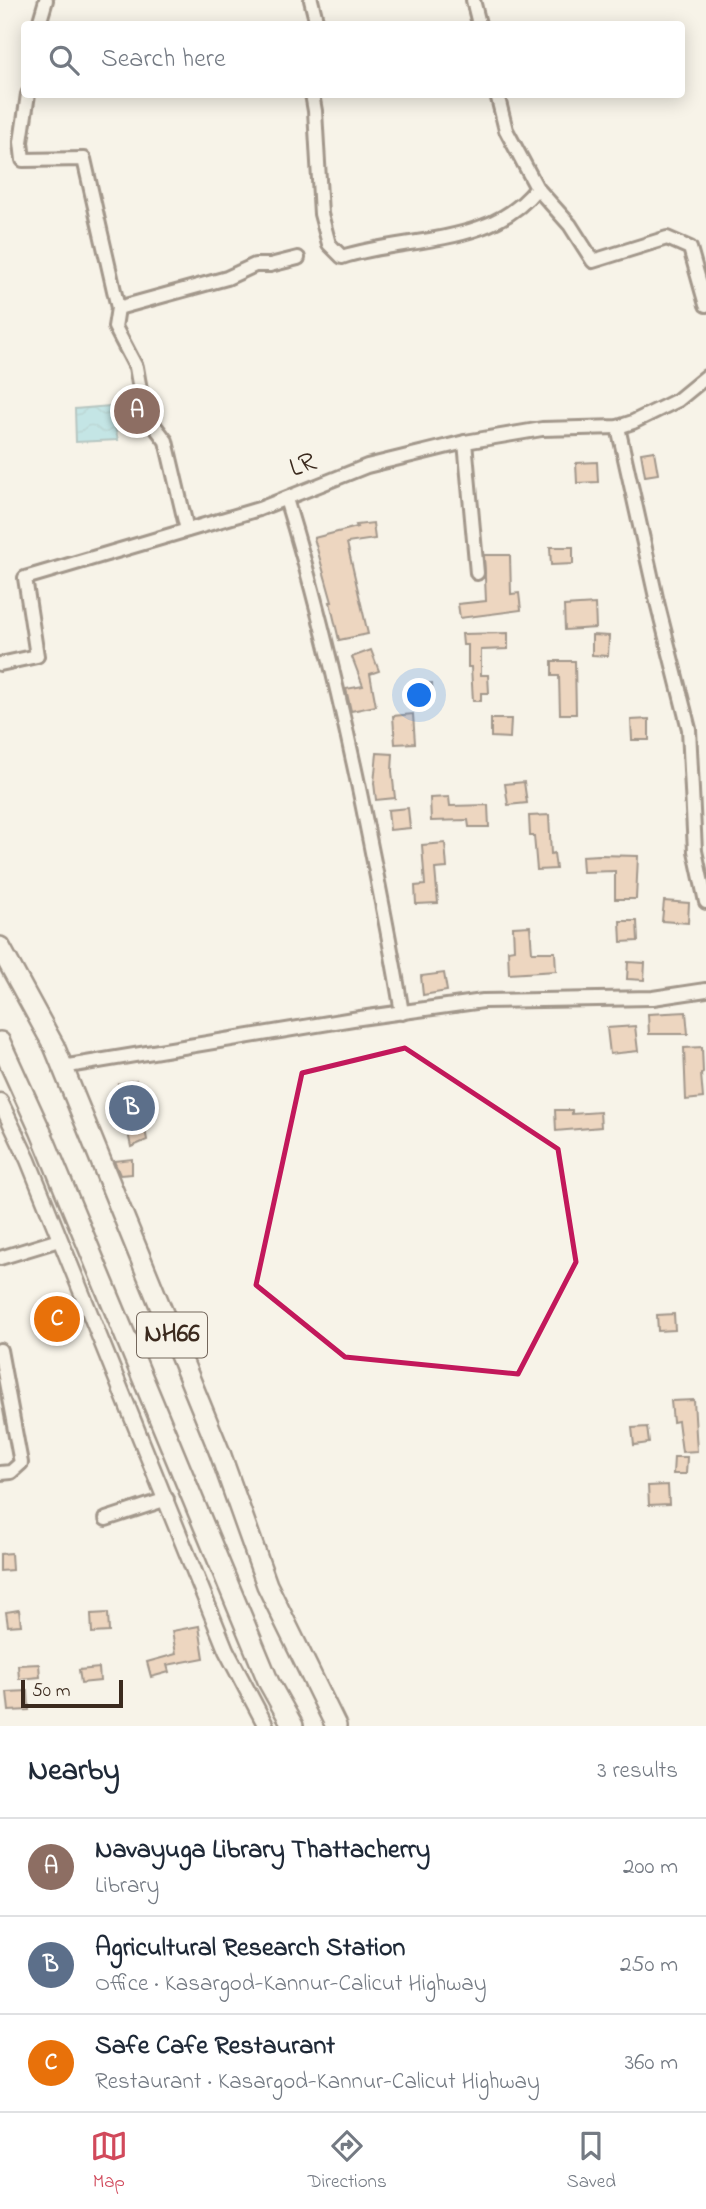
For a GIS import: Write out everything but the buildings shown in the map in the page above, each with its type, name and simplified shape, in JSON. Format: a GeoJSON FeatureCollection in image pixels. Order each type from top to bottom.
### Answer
{"type":"FeatureCollection","features":[{"type":"Feature","properties":{"kind":"highway","name":"NH66"},"geometry":{"type":"LineString","coordinates":[[0,947],[35,1009],[62,1067],[205,1416],[267,1585],[336,1726]]}},
{"type":"Feature","properties":{"kind":"highway","name":"NH66"},"geometry":{"type":"LineString","coordinates":[[0,1042],[40,1130],[269,1683],[293,1726]]}},
{"type":"Feature","properties":{"kind":"street"},"geometry":{"type":"LineString","coordinates":[[39,21],[46,0]]}},
{"type":"Feature","properties":{"kind":"street"},"geometry":{"type":"LineString","coordinates":[[311,0],[316,21]]}},
{"type":"Feature","properties":{"kind":"street"},"geometry":{"type":"LineString","coordinates":[[473,0],[478,21]]}},
{"type":"Feature","properties":{"kind":"street"},"geometry":{"type":"LineString","coordinates":[[27,98],[21,142],[23,160],[84,159],[118,308],[115,327],[136,367],[144,411],[166,441],[187,530]]}},
{"type":"Feature","properties":{"kind":"street"},"geometry":{"type":"LineString","coordinates":[[313,98],[321,214],[329,244],[342,257],[361,250],[421,242],[502,220],[526,203],[537,188]]}},
{"type":"Feature","properties":{"kind":"street"},"geometry":{"type":"LineString","coordinates":[[498,98],[506,130],[537,188],[570,225],[593,261],[667,238],[690,248],[706,305]]}},
{"type":"Feature","properties":{"kind":"street"},"geometry":{"type":"LineString","coordinates":[[118,308],[227,278],[255,265],[270,265],[298,258]]}},
{"type":"Feature","properties":{"kind":"street","name":"LR"},"geometry":{"type":"LineString","coordinates":[[0,664],[37,656],[25,578],[259,509],[367,466],[465,442],[542,429],[618,427],[678,400],[706,377]]}},
{"type":"Feature","properties":{"kind":"street"},"geometry":{"type":"LineString","coordinates":[[618,427],[689,729],[695,851],[706,902]]}},
{"type":"Feature","properties":{"kind":"street"},"geometry":{"type":"LineString","coordinates":[[465,442],[477,573]]}},
{"type":"Feature","properties":{"kind":"street"},"geometry":{"type":"LineString","coordinates":[[286,499],[311,579],[340,701],[389,931],[402,1013]]}},
{"type":"Feature","properties":{"kind":"street"},"geometry":{"type":"LineString","coordinates":[[62,1067],[298,1027],[483,1001],[653,998],[706,990]]}},
{"type":"Feature","properties":{"kind":"street"},"geometry":{"type":"LineString","coordinates":[[0,1101],[28,1160],[226,1650],[266,1726]]}},
{"type":"Feature","properties":{"kind":"street"},"geometry":{"type":"LineString","coordinates":[[0,1258],[59,1240]]}},
{"type":"Feature","properties":{"kind":"street"},"geometry":{"type":"LineString","coordinates":[[0,1350],[21,1463],[11,1472],[0,1474]]}},
{"type":"Feature","properties":{"kind":"street"},"geometry":{"type":"LineString","coordinates":[[106,1519],[167,1499]]}},
{"type":"Feature","properties":{"kind":"highlighted area"},"geometry":{"type":"Polygon","coordinates":[[[405,1048],[558,1149],[576,1262],[518,1374],[345,1357],[256,1285],[302,1073],[405,1048]]]}},
{"type":"Feature","properties":{"kind":"water"},"geometry":{"type":"Polygon","coordinates":[[[110,406],[118,440],[76,442],[75,409],[110,406]]]}},
{"type":"Feature","properties":{"kind":"place","name":"Navayuga Library Thattacherry"},"geometry":{"type":"Point","coordinates":[137,411]}},
{"type":"Feature","properties":{"kind":"place","name":"Agricultural Research Station"},"geometry":{"type":"Point","coordinates":[132,1108]}},
{"type":"Feature","properties":{"kind":"place","name":"Safe Cafe Restaurant"},"geometry":{"type":"Point","coordinates":[57,1319]}}]}
